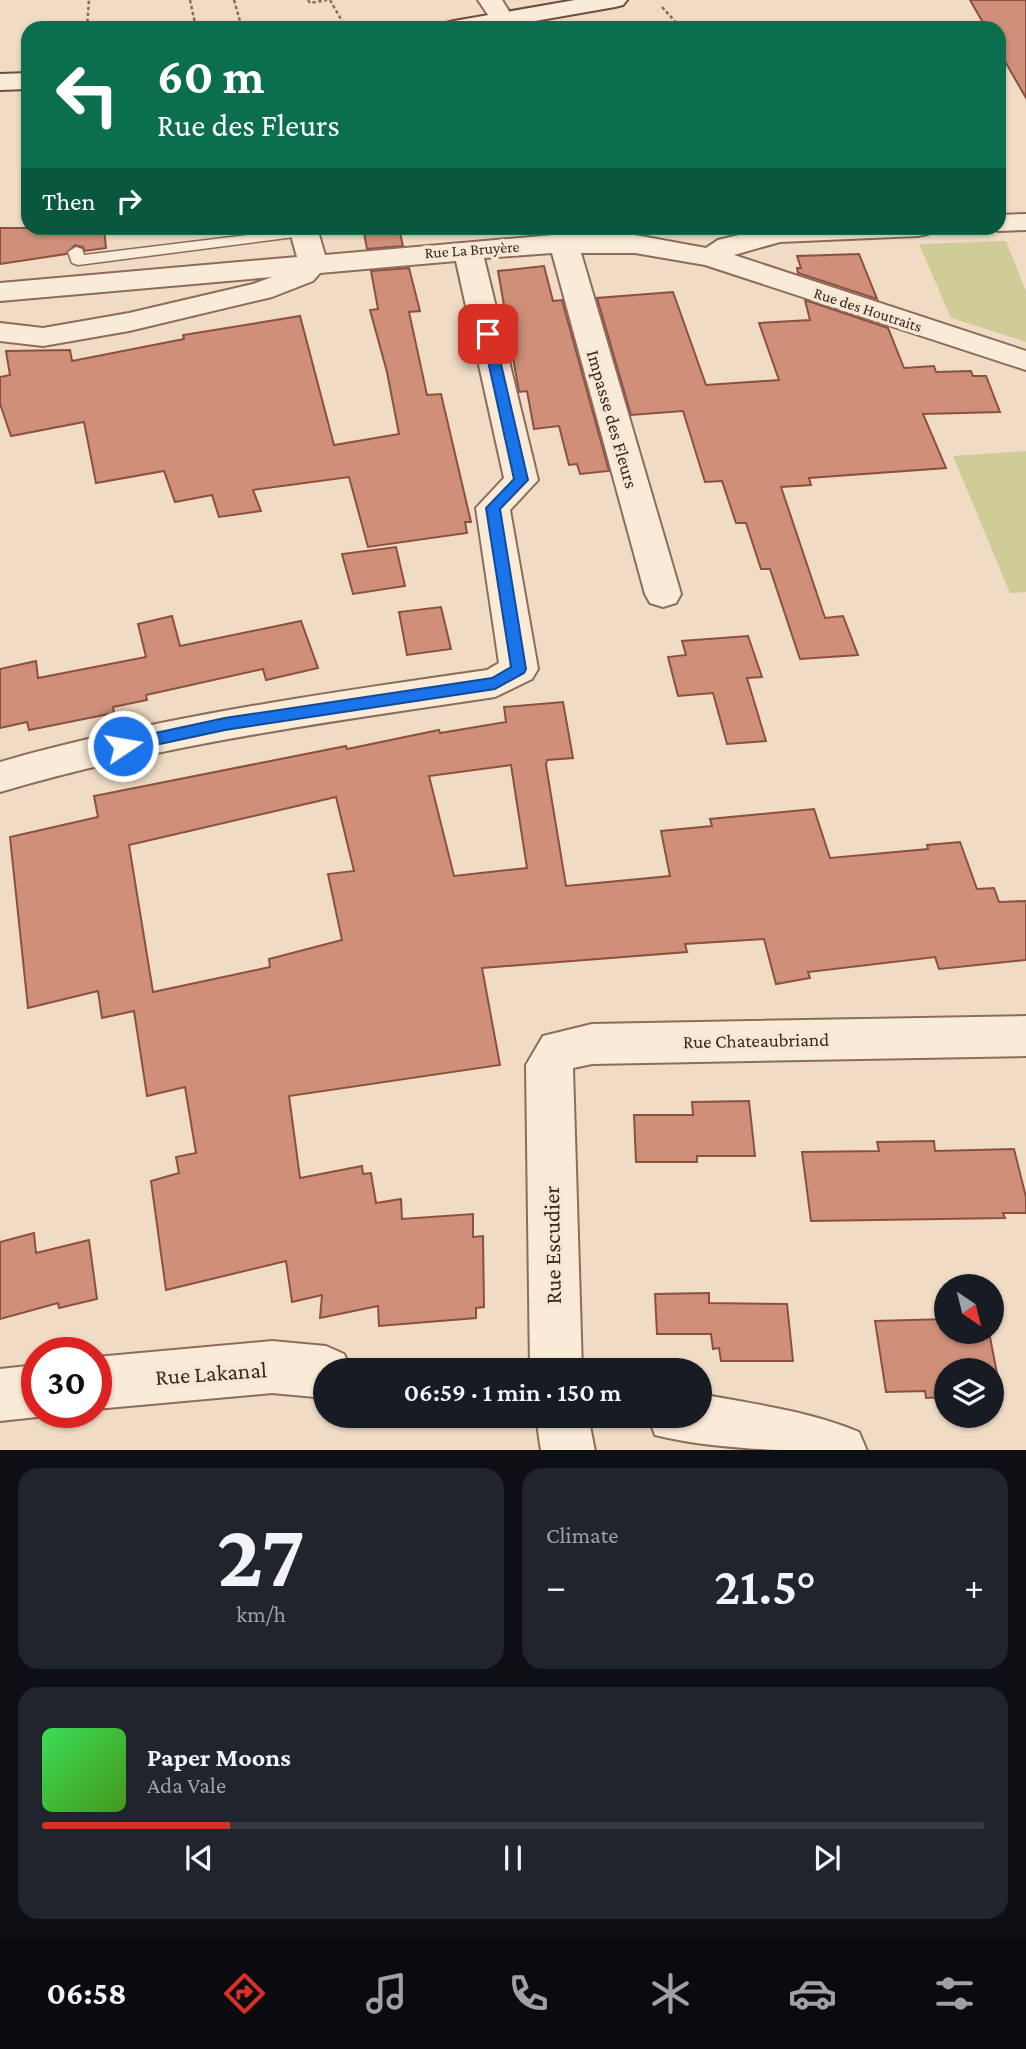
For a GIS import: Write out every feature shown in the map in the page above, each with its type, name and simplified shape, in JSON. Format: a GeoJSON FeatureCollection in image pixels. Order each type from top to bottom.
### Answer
{"type":"FeatureCollection","features":[{"type":"Feature","properties":{"kind":"street"},"geometry":{"type":"LineString","coordinates":[[469,21],[496,9],[615,0]]}},
{"type":"Feature","properties":{"kind":"street"},"geometry":{"type":"LineString","coordinates":[[0,82],[21,81]]}},
{"type":"Feature","properties":{"kind":"street"},"geometry":{"type":"LineString","coordinates":[[1006,223],[1026,222]]}},
{"type":"Feature","properties":{"kind":"street"},"geometry":{"type":"LineString","coordinates":[[301,235],[313,263]]}},
{"type":"Feature","properties":{"kind":"street"},"geometry":{"type":"LineString","coordinates":[[710,257],[722,248],[757,236],[777,235]]}},
{"type":"Feature","properties":{"kind":"street","name":"Rue La Bruyère"},"geometry":{"type":"LineString","coordinates":[[0,292],[468,249],[554,238],[635,244],[710,257]]}},
{"type":"Feature","properties":{"kind":"street","name":"Impasse des Fleurs"},"geometry":{"type":"LineString","coordinates":[[554,238],[568,265],[663,594]]}},
{"type":"Feature","properties":{"kind":"street"},"geometry":{"type":"LineString","coordinates":[[0,777],[47,762],[225,724],[495,683],[519,669],[493,508],[521,480],[468,249]]}},
{"type":"Feature","properties":{"kind":"street","name":"Rue des Houtraits"},"geometry":{"type":"LineString","coordinates":[[710,257],[1026,361]]}},
{"type":"Feature","properties":{"kind":"street","name":"Rue La Bruyère"},"geometry":{"type":"LineString","coordinates":[[0,332],[43,337],[129,322],[262,291],[303,275],[313,263]]}},
{"type":"Feature","properties":{"kind":"street","name":"Rue Chateaubriand"},"geometry":{"type":"LineString","coordinates":[[551,1119],[549,1065],[559,1050],[592,1044],[1026,1036]]}},
{"type":"Feature","properties":{"kind":"street","name":"Rue Escudier"},"geometry":{"type":"LineString","coordinates":[[551,1119],[556,1358]]}},
{"type":"Feature","properties":{"kind":"street","name":"Rue Lakanal"},"geometry":{"type":"LineString","coordinates":[[112,1382],[272,1367],[313,1371]]}},
{"type":"Feature","properties":{"kind":"street"},"geometry":{"type":"LineString","coordinates":[[0,1395],[21,1393]]}},
{"type":"Feature","properties":{"kind":"street"},"geometry":{"type":"LineString","coordinates":[[712,1423],[783,1436],[836,1450]]}},
{"type":"Feature","properties":{"kind":"street"},"geometry":{"type":"LineString","coordinates":[[564,1428],[568,1450]]}},
{"type":"Feature","properties":{"kind":"lane"},"geometry":{"type":"LineString","coordinates":[[99,249],[243,235]]}},
{"type":"Feature","properties":{"kind":"lane"},"geometry":{"type":"LineString","coordinates":[[76,252],[78,260],[178,250],[264,235]]}},
{"type":"Feature","properties":{"kind":"path"},"geometry":{"type":"LineString","coordinates":[[88,21],[89,0]]}},
{"type":"Feature","properties":{"kind":"path"},"geometry":{"type":"LineString","coordinates":[[190,0],[194,21]]}},
{"type":"Feature","properties":{"kind":"path"},"geometry":{"type":"LineString","coordinates":[[234,0],[240,21]]}},
{"type":"Feature","properties":{"kind":"path"},"geometry":{"type":"LineString","coordinates":[[309,0],[310,3],[329,0],[342,21]]}},
{"type":"Feature","properties":{"kind":"path"},"geometry":{"type":"LineString","coordinates":[[663,7],[675,21]]}},
{"type":"Feature","properties":{"kind":"shaded area"},"geometry":{"type":"Polygon","coordinates":[[[1006,241],[1026,292],[1026,342],[951,318],[919,244],[1006,241]]]}},
{"type":"Feature","properties":{"kind":"shaded area"},"geometry":{"type":"Polygon","coordinates":[[[1026,451],[1026,592],[1010,593],[953,456],[1026,451]]]}},
{"type":"Feature","properties":{"kind":"building"},"geometry":{"type":"Polygon","coordinates":[[[970,0],[1026,0],[1026,98],[1006,63],[1006,21],[982,21],[970,0]]]}},
{"type":"Feature","properties":{"kind":"building"},"geometry":{"type":"Polygon","coordinates":[[[0,228],[21,228],[21,235],[105,235],[106,248],[85,251],[83,247],[75,245],[66,254],[0,264],[0,228]]]}},
{"type":"Feature","properties":{"kind":"building"},"geometry":{"type":"Polygon","coordinates":[[[364,235],[401,235],[403,246],[367,249],[364,235]]]}},
{"type":"Feature","properties":{"kind":"building"},"geometry":{"type":"Polygon","coordinates":[[[859,254],[877,299],[798,273],[797,268],[801,268],[797,256],[859,254]]]}},
{"type":"Feature","properties":{"kind":"building"},"geometry":{"type":"Polygon","coordinates":[[[544,266],[553,301],[562,300],[609,471],[580,474],[577,464],[569,465],[559,426],[534,429],[527,391],[519,392],[498,271],[544,266]]]}},
{"type":"Feature","properties":{"kind":"building"},"geometry":{"type":"Polygon","coordinates":[[[409,268],[420,311],[409,312],[427,395],[441,394],[471,522],[465,522],[467,533],[368,547],[349,477],[253,490],[261,511],[219,517],[212,495],[175,502],[164,471],[96,483],[84,422],[11,436],[0,404],[0,377],[10,375],[6,351],[70,350],[72,361],[184,339],[183,335],[300,316],[334,445],[399,434],[387,372],[370,310],[378,309],[371,271],[409,268]]]}},
{"type":"Feature","properties":{"kind":"building"},"geometry":{"type":"Polygon","coordinates":[[[673,292],[706,385],[779,380],[759,323],[810,320],[805,300],[888,328],[904,368],[934,366],[936,372],[971,371],[973,376],[986,376],[1000,412],[923,414],[946,468],[809,478],[811,485],[781,487],[825,618],[843,616],[858,655],[800,659],[770,569],[761,569],[746,523],[736,523],[722,481],[705,482],[683,411],[631,415],[597,298],[673,292]]]}},
{"type":"Feature","properties":{"kind":"building"},"geometry":{"type":"Polygon","coordinates":[[[396,547],[405,586],[353,594],[342,554],[396,547]]]}},
{"type":"Feature","properties":{"kind":"building"},"geometry":{"type":"Polygon","coordinates":[[[441,607],[451,649],[407,655],[399,612],[441,607]]]}},
{"type":"Feature","properties":{"kind":"building"},"geometry":{"type":"Polygon","coordinates":[[[172,616],[180,646],[301,621],[318,668],[266,680],[263,669],[146,695],[147,700],[113,707],[114,713],[29,730],[27,722],[0,728],[0,669],[36,661],[38,678],[146,657],[138,624],[172,616]]]}},
{"type":"Feature","properties":{"kind":"building"},"geometry":{"type":"Polygon","coordinates":[[[748,636],[762,677],[747,678],[766,741],[727,744],[713,693],[678,696],[668,657],[686,655],[682,641],[748,636]]]}},
{"type":"Feature","properties":{"kind":"building"},"geometry":{"type":"Polygon","coordinates":[[[563,702],[573,758],[547,760],[546,765],[566,886],[670,876],[661,831],[712,826],[710,819],[814,809],[830,858],[928,849],[927,845],[960,842],[977,889],[994,888],[999,902],[1026,901],[1026,960],[939,969],[935,957],[808,972],[810,978],[776,984],[764,939],[685,944],[687,952],[482,968],[500,1065],[289,1096],[300,1178],[362,1166],[363,1174],[371,1173],[376,1203],[401,1199],[402,1219],[473,1214],[473,1237],[483,1236],[484,1307],[476,1308],[476,1318],[379,1326],[378,1306],[320,1318],[322,1295],[292,1302],[286,1261],[166,1290],[151,1181],[179,1173],[176,1157],[196,1153],[185,1087],[147,1096],[134,1011],[102,1018],[98,991],[28,1008],[10,837],[98,817],[94,796],[346,746],[347,749],[439,730],[440,733],[506,722],[504,707],[563,702]],[[511,765],[429,776],[454,876],[527,868],[511,765]],[[336,797],[129,845],[153,992],[270,967],[269,959],[342,940],[328,874],[354,871],[336,797]]]}},
{"type":"Feature","properties":{"kind":"building"},"geometry":{"type":"Polygon","coordinates":[[[749,1101],[755,1156],[697,1156],[697,1162],[636,1162],[634,1115],[693,1115],[692,1102],[749,1101]]]}},
{"type":"Feature","properties":{"kind":"building"},"geometry":{"type":"Polygon","coordinates":[[[934,1141],[935,1151],[1014,1149],[1026,1197],[1026,1213],[1003,1213],[1005,1218],[811,1221],[802,1152],[879,1151],[877,1142],[934,1141]]]}},
{"type":"Feature","properties":{"kind":"building"},"geometry":{"type":"Polygon","coordinates":[[[34,1233],[36,1253],[89,1240],[97,1299],[59,1308],[58,1303],[0,1319],[0,1242],[34,1233]]]}},
{"type":"Feature","properties":{"kind":"building"},"geometry":{"type":"Polygon","coordinates":[[[709,1293],[709,1303],[787,1304],[793,1361],[721,1361],[719,1348],[713,1349],[711,1334],[657,1334],[655,1294],[709,1293]]]}},
{"type":"Feature","properties":{"kind":"building"},"geometry":{"type":"Polygon","coordinates":[[[934,1319],[934,1344],[991,1344],[994,1358],[934,1358],[934,1398],[926,1398],[925,1391],[886,1392],[875,1321],[934,1319]]]}},
{"type":"Feature","properties":{"kind":"route"},"geometry":{"type":"LineString","coordinates":[[123,746],[225,724],[495,683],[519,669],[493,508],[521,480],[488,334]]}}]}
